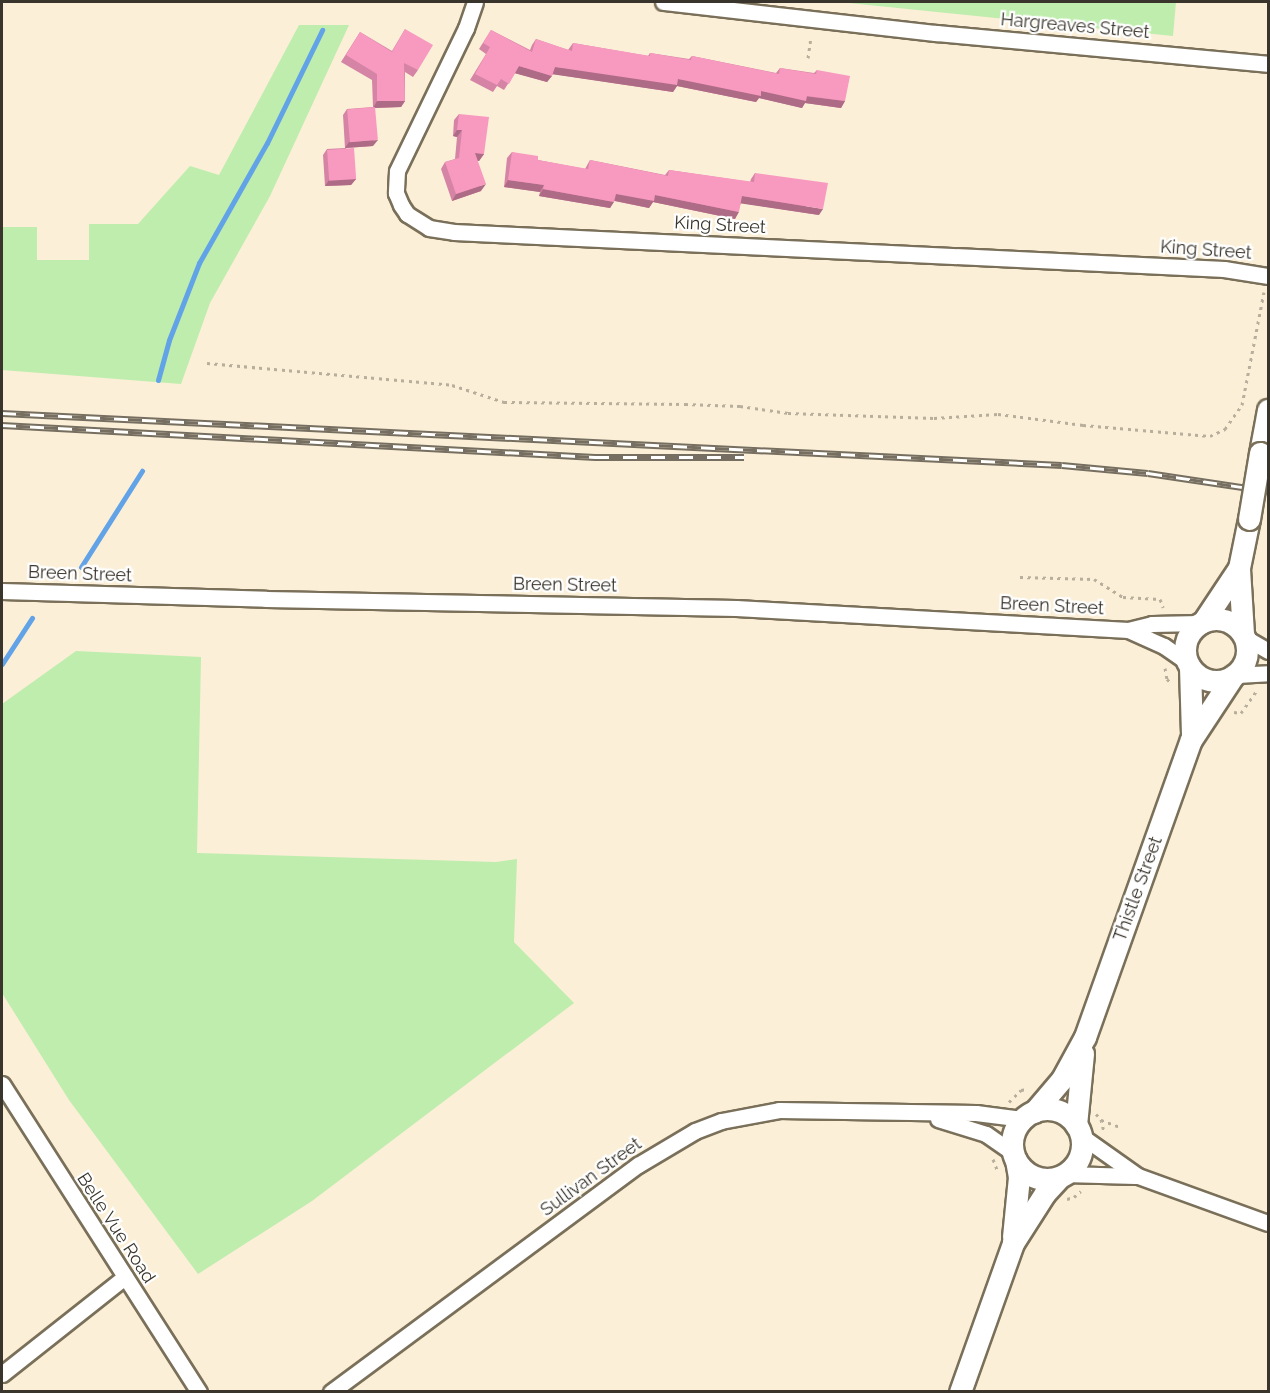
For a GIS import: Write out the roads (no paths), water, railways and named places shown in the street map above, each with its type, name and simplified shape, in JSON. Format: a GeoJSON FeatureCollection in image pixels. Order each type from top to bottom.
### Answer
{"type":"FeatureCollection","features":[{"type":"Feature","properties":{"kind":"street","name":"King Street"},"geometry":{"type":"LineString","coordinates":[[475,2],[466,28],[397,171],[396,193],[401,205],[407,214],[429,228],[454,232],[1224,269],[1267,276]]}},
{"type":"Feature","properties":{"kind":"street","name":"Hargreaves Street"},"geometry":{"type":"LineString","coordinates":[[663,2],[926,32],[1269,64]]}},
{"type":"Feature","properties":{"kind":"street"},"geometry":{"type":"LineString","coordinates":[[1234,676],[1247,657],[1243,635],[1239,568],[1269,410]]}},
{"type":"Feature","properties":{"kind":"street"},"geometry":{"type":"LineString","coordinates":[[1202,623],[1239,568]]}},
{"type":"Feature","properties":{"kind":"street","name":"Breen Street"},"geometry":{"type":"LineString","coordinates":[[2,591],[301,600],[736,608],[1128,630],[1152,624],[1202,623]]}},
{"type":"Feature","properties":{"kind":"street"},"geometry":{"type":"LineString","coordinates":[[1269,651],[1243,635],[1237,627],[1221,619],[1202,623],[1193,629],[1185,645],[1189,665],[1197,674],[1215,681],[1234,676],[1269,673]]}},
{"type":"Feature","properties":{"kind":"street","name":"Breen Street"},"geometry":{"type":"LineString","coordinates":[[1128,630],[1164,646],[1189,665]]}},
{"type":"Feature","properties":{"kind":"street","name":"Thistle Street"},"geometry":{"type":"LineString","coordinates":[[1189,665],[1191,740]]}},
{"type":"Feature","properties":{"kind":"street","name":"Thistle Street"},"geometry":{"type":"LineString","coordinates":[[1028,1116],[1062,1079],[1085,1037],[1191,740],[1234,676]]}},
{"type":"Feature","properties":{"kind":"street","name":"Thistle Street"},"geometry":{"type":"LineString","coordinates":[[1078,1130],[1077,1088],[1085,1037]]}},
{"type":"Feature","properties":{"kind":"street","name":"Belle Vue Road"},"geometry":{"type":"LineString","coordinates":[[2,1084],[200,1392]]}},
{"type":"Feature","properties":{"kind":"street","name":"Sullivan Street"},"geometry":{"type":"LineString","coordinates":[[331,1392],[638,1165],[695,1131],[721,1121],[778,1110],[1028,1116]]}},
{"type":"Feature","properties":{"kind":"street"},"geometry":{"type":"LineString","coordinates":[[1013,1243],[1019,1177],[1012,1140],[1028,1116],[1057,1111],[1138,1176],[1269,1222]]}},
{"type":"Feature","properties":{"kind":"street","name":"Sullivan Street"},"geometry":{"type":"LineString","coordinates":[[918,1113],[986,1134],[1014,1156]]}},
{"type":"Feature","properties":{"kind":"street"},"geometry":{"type":"LineString","coordinates":[[960,1392],[1013,1243],[1045,1193],[1079,1158],[1078,1130]]}},
{"type":"Feature","properties":{"kind":"street"},"geometry":{"type":"LineString","coordinates":[[1014,1156],[1022,1168],[1039,1179],[1062,1176],[1138,1176]]}},
{"type":"Feature","properties":{"kind":"street"},"geometry":{"type":"LineString","coordinates":[[2,1374],[125,1278]]}},
{"type":"Feature","properties":{"kind":"waterway"},"geometry":{"type":"LineString","coordinates":[[158,380],[169,340],[199,263],[267,143],[322,30]]}},
{"type":"Feature","properties":{"kind":"waterway"},"geometry":{"type":"LineString","coordinates":[[81,567],[142,471]]}},
{"type":"Feature","properties":{"kind":"waterway"},"geometry":{"type":"LineString","coordinates":[[2,664],[32,618]]}},
{"type":"Feature","properties":{"kind":"railway"},"geometry":{"type":"LineString","coordinates":[[2,413],[1062,465],[1148,473],[1268,491]]}},
{"type":"Feature","properties":{"kind":"railway"},"geometry":{"type":"LineString","coordinates":[[2,425],[595,457],[744,457]]}}]}
